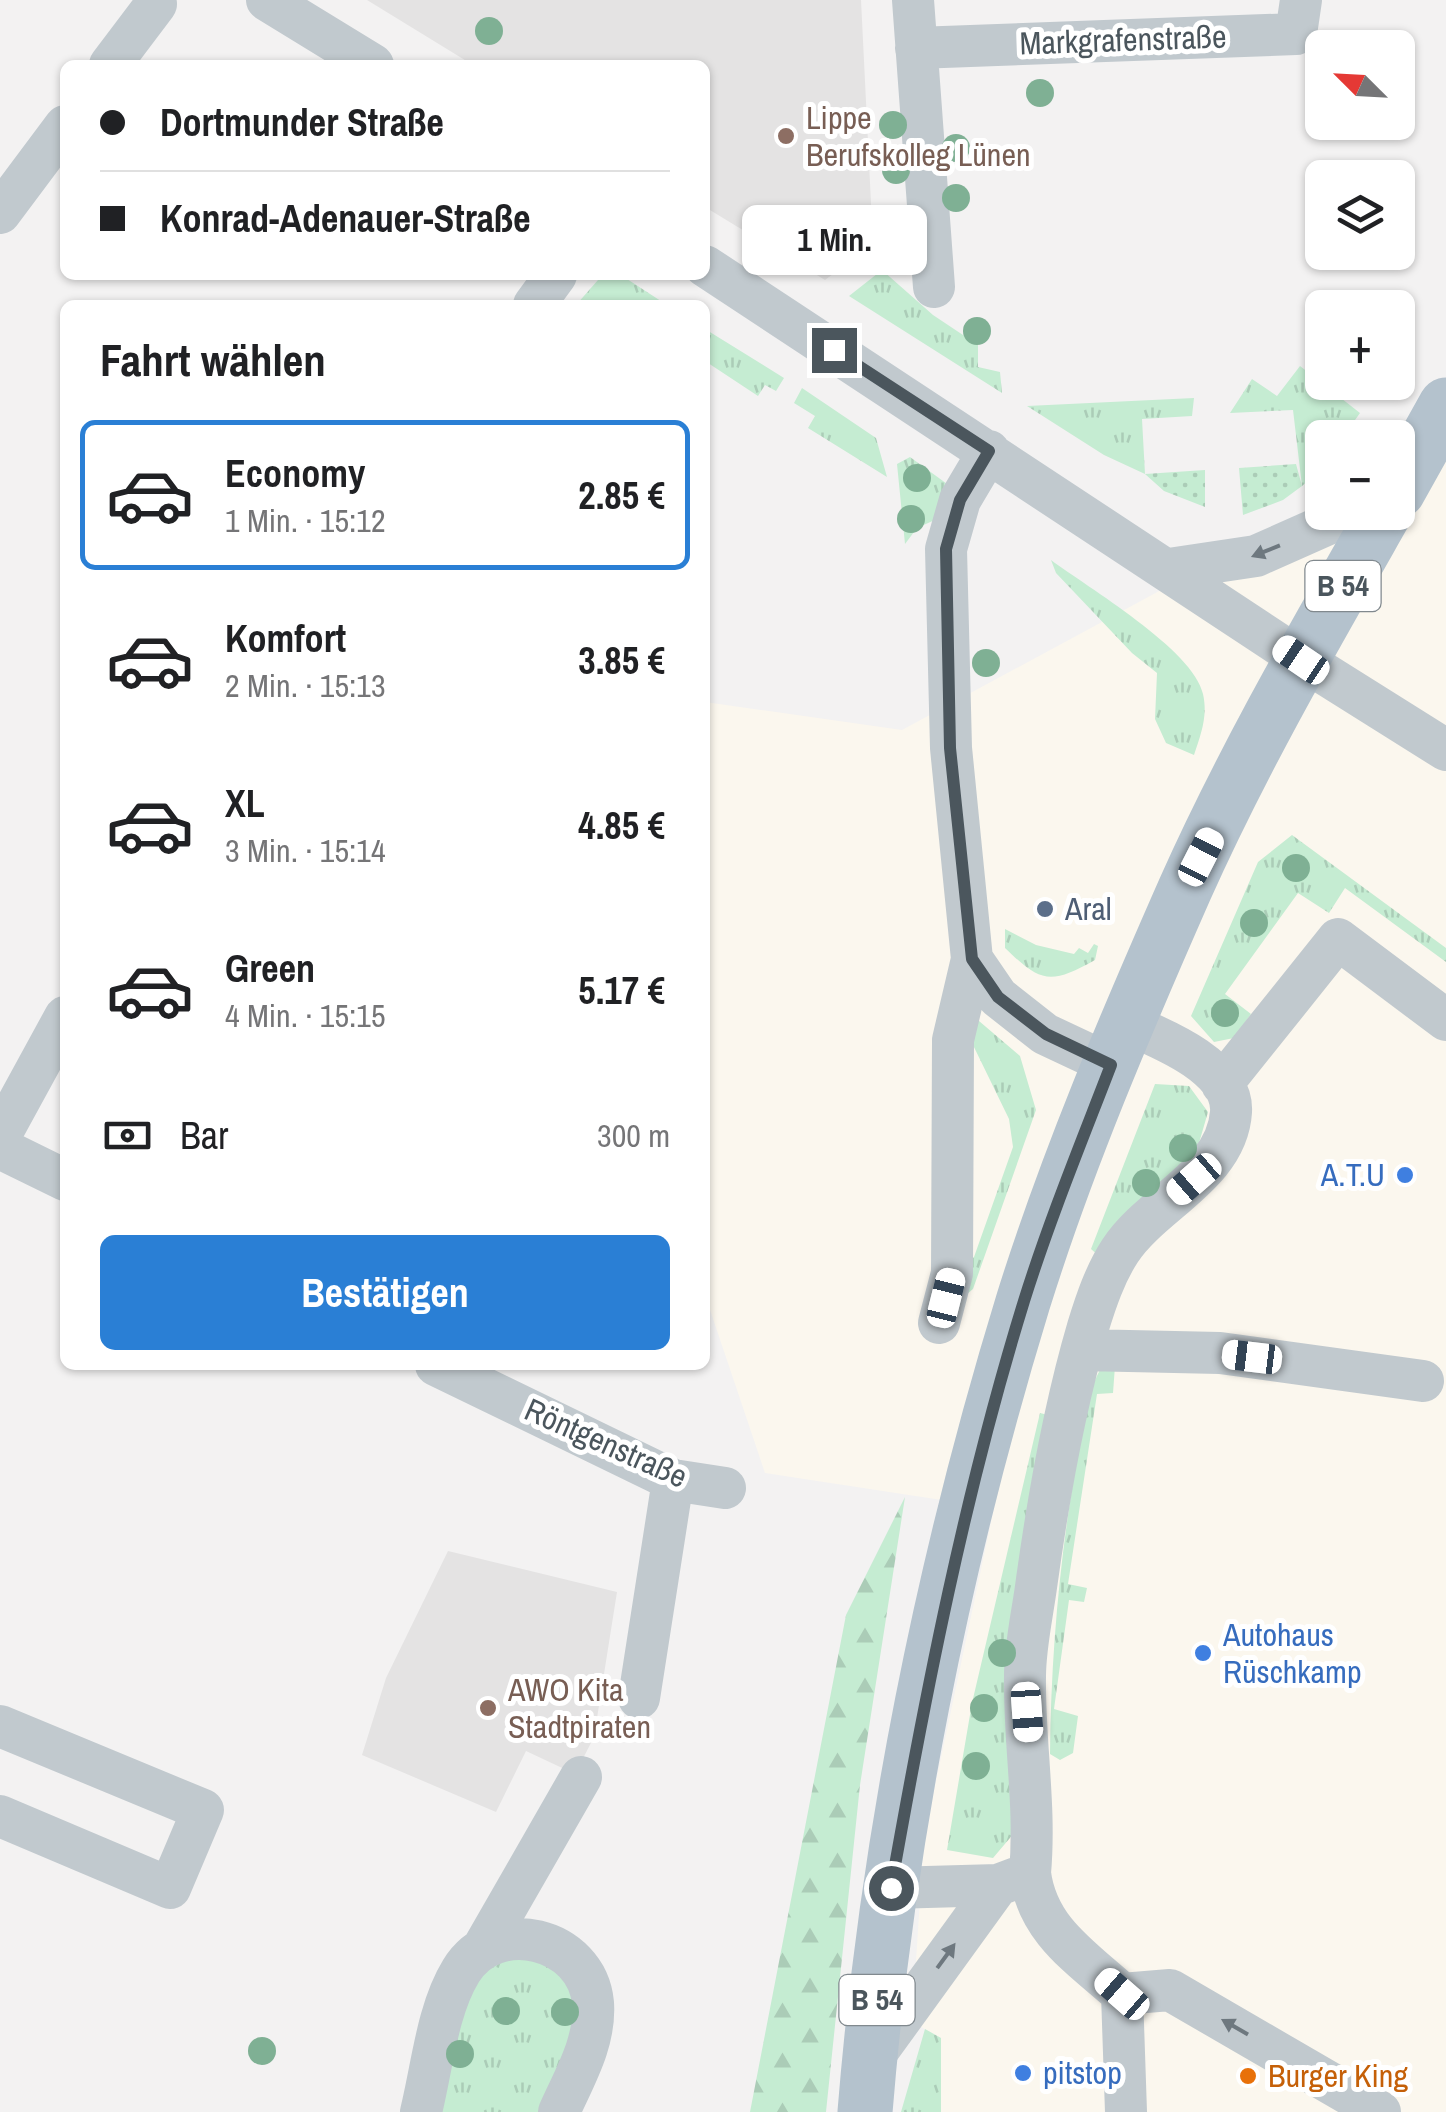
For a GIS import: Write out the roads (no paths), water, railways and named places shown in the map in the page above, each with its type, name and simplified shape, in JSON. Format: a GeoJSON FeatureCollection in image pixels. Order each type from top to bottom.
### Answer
{"type":"FeatureCollection","features":[{"type":"Feature","properties":{"kind":"main road","name":"B 54"},"geometry":{"type":"LineString","coordinates":[[1415,454],[1446,405]]}},
{"type":"Feature","properties":{"kind":"main road","name":"B 54"},"geometry":{"type":"LineString","coordinates":[[867,2088],[891,1888],[925,1701],[985,1442],[1024,1301],[1119,1044],[1187,884],[1370,530]]}},
{"type":"Feature","properties":{"kind":"street"},"geometry":{"type":"LineString","coordinates":[[267,0],[366,60]]}},
{"type":"Feature","properties":{"kind":"street"},"geometry":{"type":"LineString","coordinates":[[913,0],[934,287]]}},
{"type":"Feature","properties":{"kind":"street","name":"Markgrafenstraße"},"geometry":{"type":"LineString","coordinates":[[916,48],[1296,34],[1301,0]]}},
{"type":"Feature","properties":{"kind":"street"},"geometry":{"type":"LineString","coordinates":[[114,60],[156,4]]}},
{"type":"Feature","properties":{"kind":"street"},"geometry":{"type":"LineString","coordinates":[[0,212],[60,133]]}},
{"type":"Feature","properties":{"kind":"street"},"geometry":{"type":"LineString","coordinates":[[710,269],[1169,569],[1301,660],[1446,750]]}},
{"type":"Feature","properties":{"kind":"street"},"geometry":{"type":"LineString","coordinates":[[940,1323],[952,1273],[952,1040],[972,959],[950,748],[946,549],[960,500],[989,451]]}},
{"type":"Feature","properties":{"kind":"street"},"geometry":{"type":"LineString","coordinates":[[1169,569],[1256,556],[1315,530]]}},
{"type":"Feature","properties":{"kind":"street"},"geometry":{"type":"LineString","coordinates":[[1222,1084],[1338,939],[1446,1020]]}},
{"type":"Feature","properties":{"kind":"street"},"geometry":{"type":"LineString","coordinates":[[867,2088],[1014,1879],[1034,1822],[1024,1675],[1050,1481],[1083,1350],[1106,1278],[1121,1250],[1194,1179],[1225,1134],[1231,1099],[1222,1084],[1176,1044],[1119,1044],[1046,1034],[998,997],[972,959]]}},
{"type":"Feature","properties":{"kind":"street"},"geometry":{"type":"LineString","coordinates":[[6,1109],[60,1025]]}},
{"type":"Feature","properties":{"kind":"street"},"geometry":{"type":"LineString","coordinates":[[0,1148],[60,1178]]}},
{"type":"Feature","properties":{"kind":"street"},"geometry":{"type":"LineString","coordinates":[[1083,1350],[1220,1353],[1423,1382]]}},
{"type":"Feature","properties":{"kind":"street","name":"Röntgenstraße"},"geometry":{"type":"LineString","coordinates":[[446,1370],[673,1480],[724,1488]]}},
{"type":"Feature","properties":{"kind":"street"},"geometry":{"type":"LineString","coordinates":[[638,1698],[673,1480]]}},
{"type":"Feature","properties":{"kind":"street"},"geometry":{"type":"LineString","coordinates":[[0,1726],[203,1810],[170,1888],[0,1816]]}},
{"type":"Feature","properties":{"kind":"street"},"geometry":{"type":"LineString","coordinates":[[421,2112],[448,2001],[462,1969],[483,1948],[581,1777]]}},
{"type":"Feature","properties":{"kind":"street"},"geometry":{"type":"LineString","coordinates":[[891,1888],[1014,1879]]}},
{"type":"Feature","properties":{"kind":"street"},"geometry":{"type":"LineString","coordinates":[[1014,1879],[1034,1901],[1049,1929],[1122,1994],[1126,2112]]}},
{"type":"Feature","properties":{"kind":"street"},"geometry":{"type":"LineString","coordinates":[[483,1948],[515,1938],[540,1941],[564,1950],[584,1972],[593,2002],[588,2046],[558,2112]]}},
{"type":"Feature","properties":{"kind":"street"},"geometry":{"type":"LineString","coordinates":[[1122,1994],[1170,1990],[1380,2112]]}},
{"type":"Feature","properties":{"kind":"place","name":"Lippe Berufskolleg Lünen"},"geometry":{"type":"Point","coordinates":[786,136]}},
{"type":"Feature","properties":{"kind":"place","name":"Aral"},"geometry":{"type":"Point","coordinates":[1045,909]}},
{"type":"Feature","properties":{"kind":"place","name":"A.T.U"},"geometry":{"type":"Point","coordinates":[1405,1175]}},
{"type":"Feature","properties":{"kind":"place","name":"Autohaus Rüschkamp"},"geometry":{"type":"Point","coordinates":[1203,1653]}},
{"type":"Feature","properties":{"kind":"place","name":"AWO Kita Stadtpiraten"},"geometry":{"type":"Point","coordinates":[488,1708]}},
{"type":"Feature","properties":{"kind":"place","name":"pitstop"},"geometry":{"type":"Point","coordinates":[1023,2073]}},
{"type":"Feature","properties":{"kind":"place","name":"Burger King"},"geometry":{"type":"Point","coordinates":[1248,2076]}}]}
